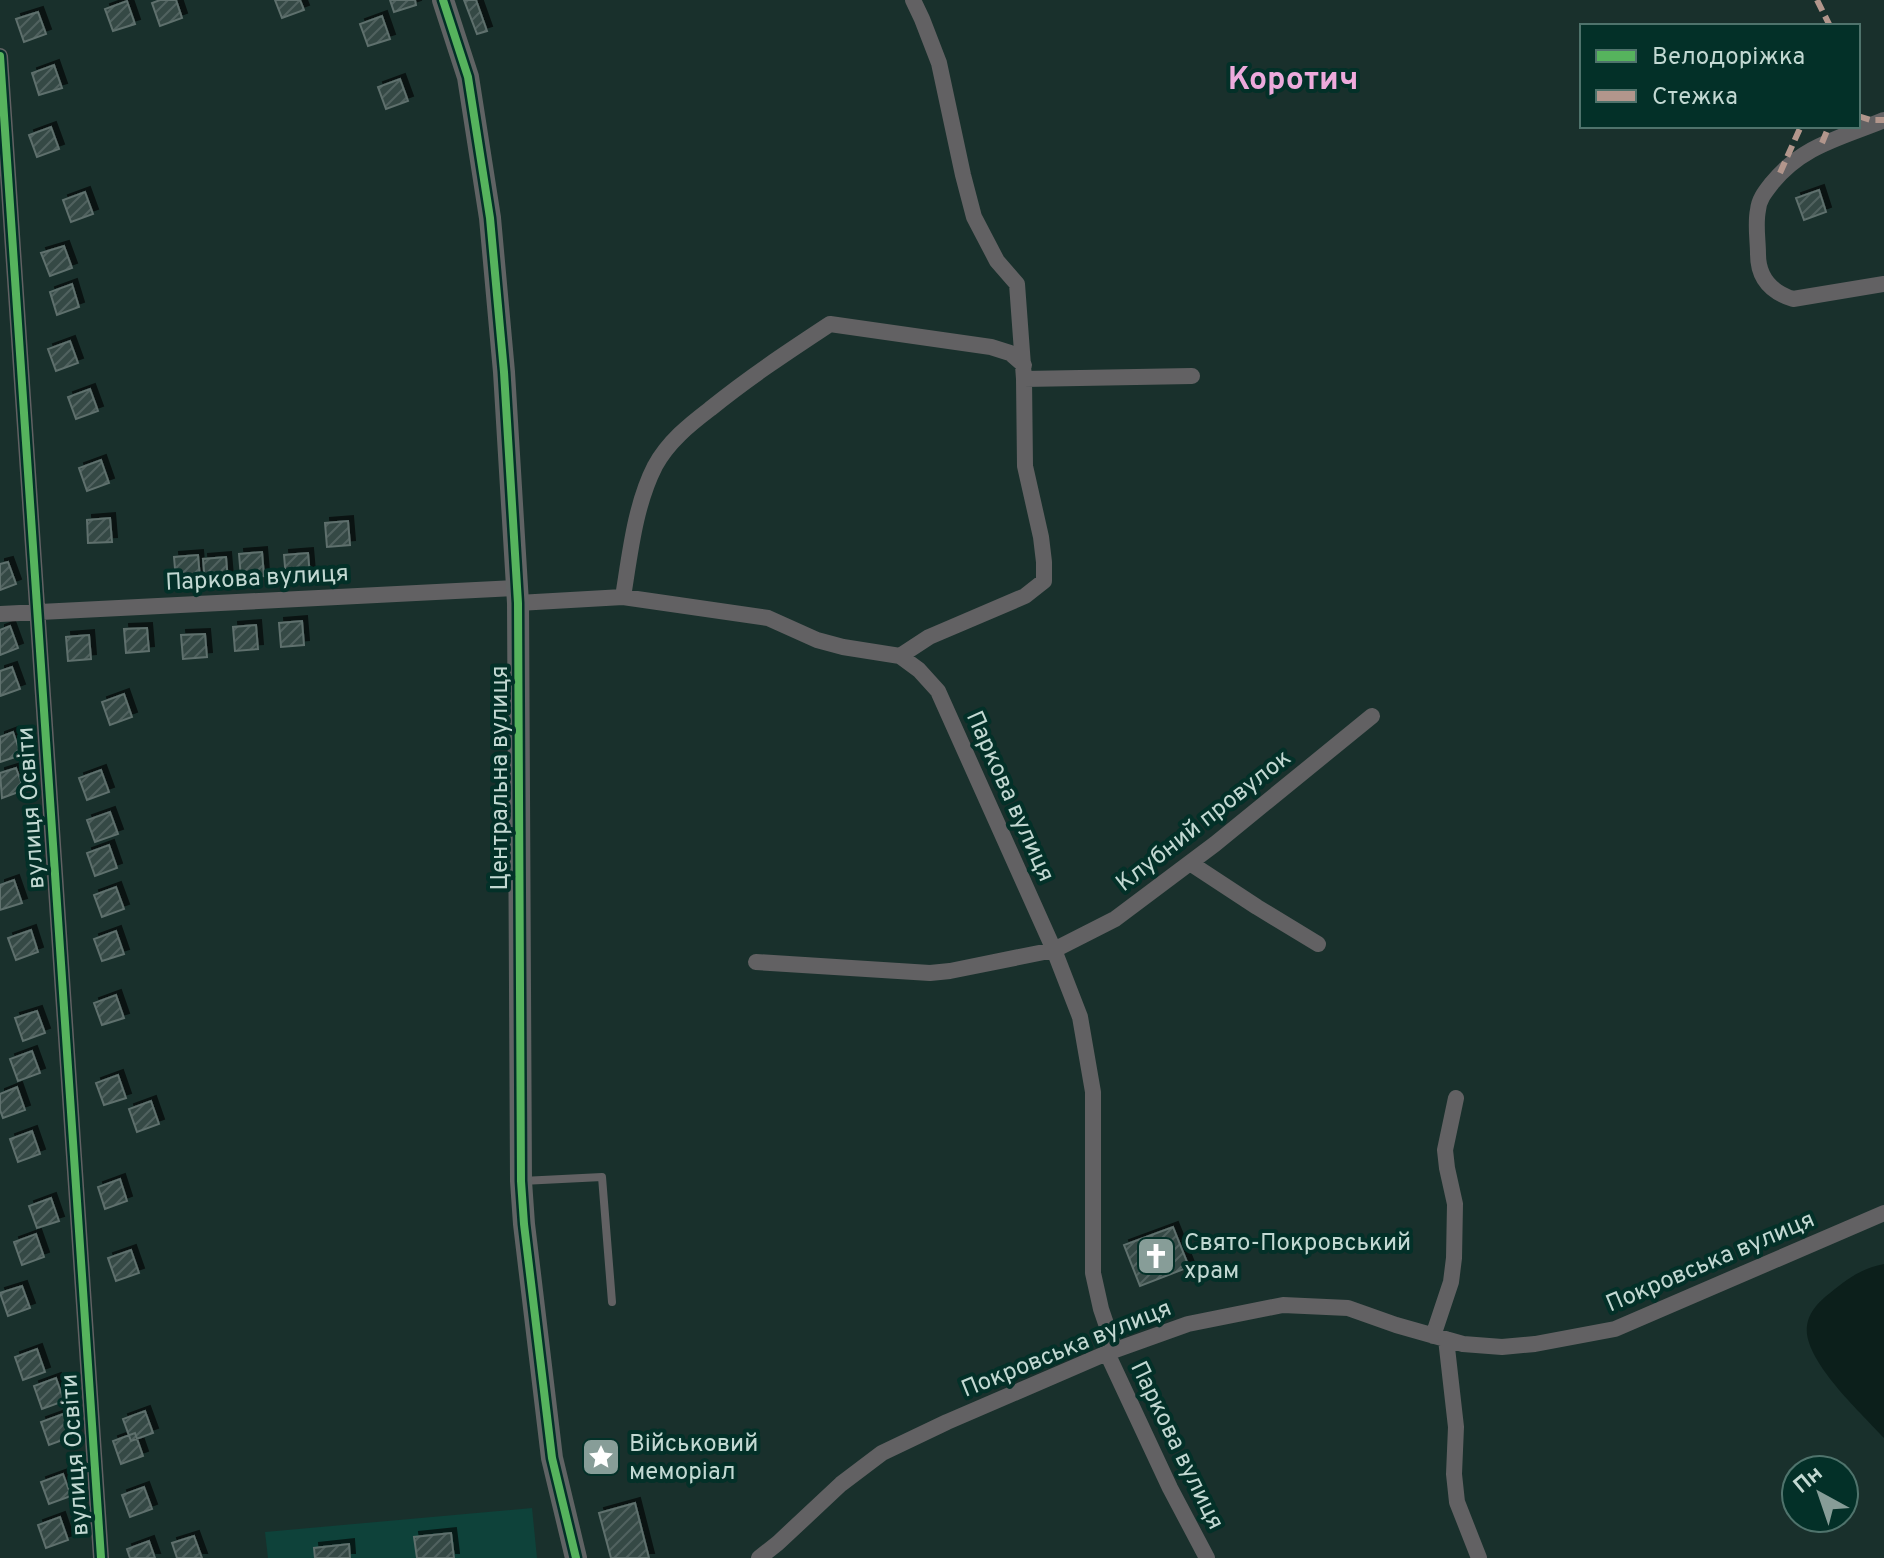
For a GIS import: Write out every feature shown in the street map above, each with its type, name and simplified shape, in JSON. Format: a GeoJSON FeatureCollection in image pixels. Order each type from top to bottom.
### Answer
{"type":"FeatureCollection","features":[{"type":"Feature","properties":{"kind":"street","name":"Центральна вулиця"},"geometry":{"type":"LineString","coordinates":[[443,0],[468,77],[490,218],[504,372],[517,596],[521,1181],[552,1458],[576,1558]]}},
{"type":"Feature","properties":{"kind":"street"},"geometry":{"type":"LineString","coordinates":[[900,656],[929,637],[1025,596],[1044,581],[1041,537],[1025,466],[1024,372],[1017,284],[997,261],[974,217],[939,63],[913,0]]}},
{"type":"Feature","properties":{"kind":"street","name":"вулиця Освіти"},"geometry":{"type":"LineString","coordinates":[[0,56],[101,1558]]}},
{"type":"Feature","properties":{"kind":"street"},"geometry":{"type":"LineString","coordinates":[[1884,120],[1822,143],[1792,162],[1762,195],[1757,212],[1758,265],[1761,275],[1774,291],[1793,299],[1884,284]]}},
{"type":"Feature","properties":{"kind":"street"},"geometry":{"type":"LineString","coordinates":[[623,597],[643,495],[656,465],[669,446],[683,430],[740,384],[830,324],[991,347],[1010,353],[1024,372]]}},
{"type":"Feature","properties":{"kind":"street"},"geometry":{"type":"LineString","coordinates":[[1024,372],[1192,376]]}},
{"type":"Feature","properties":{"kind":"street","name":"Паркова вулиця"},"geometry":{"type":"LineString","coordinates":[[0,614],[517,596],[623,597],[768,618],[817,640],[900,656],[919,670],[938,691],[1054,950],[1080,1017],[1093,1092],[1093,1273],[1111,1352],[1170,1488],[1207,1558]]}},
{"type":"Feature","properties":{"kind":"street","name":"Клубний провулок"},"geometry":{"type":"LineString","coordinates":[[756,962],[930,973],[1054,950],[1115,919],[1190,863],[1372,716]]}},
{"type":"Feature","properties":{"kind":"street"},"geometry":{"type":"LineString","coordinates":[[1190,863],[1318,944]]}},
{"type":"Feature","properties":{"kind":"street"},"geometry":{"type":"LineString","coordinates":[[1456,1098],[1445,1150],[1455,1204],[1454,1258],[1440,1338],[1456,1427],[1454,1474],[1457,1502],[1479,1558]]}},
{"type":"Feature","properties":{"kind":"street","name":"Покровська вулиця"},"geometry":{"type":"LineString","coordinates":[[759,1558],[841,1484],[882,1453],[1111,1352],[1188,1324],[1283,1305],[1348,1308],[1463,1344],[1502,1347],[1535,1344],[1615,1329],[1884,1213]]}},
{"type":"Feature","properties":{"kind":"lane"},"geometry":{"type":"LineString","coordinates":[[521,1181],[602,1177],[612,1302]]}},
{"type":"Feature","properties":{"kind":"shaded area"},"geometry":{"type":"Polygon","coordinates":[[[532,1508],[537,1558],[268,1558],[265,1532],[532,1508]]]}},
{"type":"Feature","properties":{"kind":"water"},"geometry":{"type":"Polygon","coordinates":[[[1884,1264],[1884,1438],[1827,1375],[1811,1347],[1807,1327],[1813,1310],[1825,1297],[1855,1275],[1884,1264]]]}},
{"type":"Feature","properties":{"kind":"building"},"geometry":{"type":"Polygon","coordinates":[[[176,0],[182,18],[160,26],[152,3],[176,0]]]}},
{"type":"Feature","properties":{"kind":"building"},"geometry":{"type":"Polygon","coordinates":[[[275,0],[300,0],[304,10],[282,18],[275,0]]]}},
{"type":"Feature","properties":{"kind":"building"},"geometry":{"type":"Polygon","coordinates":[[[390,0],[415,0],[416,5],[394,12],[390,0]]]}},
{"type":"Feature","properties":{"kind":"building"},"geometry":{"type":"Polygon","coordinates":[[[464,0],[476,0],[487,31],[477,34],[464,0]]]}},
{"type":"Feature","properties":{"kind":"building"},"geometry":{"type":"Polygon","coordinates":[[[127,1],[135,24],[113,31],[105,9],[127,1]]]}},
{"type":"Feature","properties":{"kind":"building"},"geometry":{"type":"Polygon","coordinates":[[[38,12],[46,34],[24,42],[16,19],[38,12]]]}},
{"type":"Feature","properties":{"kind":"building"},"geometry":{"type":"Polygon","coordinates":[[[382,16],[390,39],[368,46],[360,24],[382,16]]]}},
{"type":"Feature","properties":{"kind":"building"},"geometry":{"type":"Polygon","coordinates":[[[54,65],[62,88],[39,95],[32,73],[54,65]]]}},
{"type":"Feature","properties":{"kind":"building"},"geometry":{"type":"Polygon","coordinates":[[[400,79],[408,101],[386,109],[378,87],[400,79]]]}},
{"type":"Feature","properties":{"kind":"building"},"geometry":{"type":"Polygon","coordinates":[[[51,127],[59,149],[37,157],[29,135],[51,127]]]}},
{"type":"Feature","properties":{"kind":"building"},"geometry":{"type":"Polygon","coordinates":[[[1819,190],[1826,212],[1804,220],[1796,198],[1819,190]]]}},
{"type":"Feature","properties":{"kind":"building"},"geometry":{"type":"Polygon","coordinates":[[[85,192],[93,214],[71,222],[63,200],[85,192]]]}},
{"type":"Feature","properties":{"kind":"building"},"geometry":{"type":"Polygon","coordinates":[[[64,246],[72,268],[50,276],[41,253],[64,246]]]}},
{"type":"Feature","properties":{"kind":"building"},"geometry":{"type":"Polygon","coordinates":[[[72,284],[79,307],[57,315],[50,292],[72,284]]]}},
{"type":"Feature","properties":{"kind":"building"},"geometry":{"type":"Polygon","coordinates":[[[70,341],[78,363],[56,371],[48,349],[70,341]]]}},
{"type":"Feature","properties":{"kind":"building"},"geometry":{"type":"Polygon","coordinates":[[[90,389],[98,411],[76,419],[68,397],[90,389]]]}},
{"type":"Feature","properties":{"kind":"building"},"geometry":{"type":"Polygon","coordinates":[[[101,460],[109,483],[87,491],[79,468],[101,460]]]}},
{"type":"Feature","properties":{"kind":"building"},"geometry":{"type":"Polygon","coordinates":[[[110,518],[112,542],[88,543],[87,520],[110,518]]]}},
{"type":"Feature","properties":{"kind":"building"},"geometry":{"type":"Polygon","coordinates":[[[348,521],[350,545],[327,547],[325,523],[348,521]]]}},
{"type":"Feature","properties":{"kind":"building"},"geometry":{"type":"Polygon","coordinates":[[[262,552],[264,576],[241,578],[239,554],[262,552]]]}},
{"type":"Feature","properties":{"kind":"building"},"geometry":{"type":"Polygon","coordinates":[[[308,553],[310,576],[286,578],[284,555],[308,553]]]}},
{"type":"Feature","properties":{"kind":"building"},"geometry":{"type":"Polygon","coordinates":[[[198,555],[200,578],[176,580],[174,557],[198,555]]]}},
{"type":"Feature","properties":{"kind":"building"},"geometry":{"type":"Polygon","coordinates":[[[226,557],[228,581],[205,583],[203,559],[226,557]]]}},
{"type":"Feature","properties":{"kind":"building"},"geometry":{"type":"Polygon","coordinates":[[[8,562],[16,584],[0,590],[0,564],[8,562]]]}},
{"type":"Feature","properties":{"kind":"building"},"geometry":{"type":"Polygon","coordinates":[[[302,621],[304,645],[281,647],[279,623],[302,621]]]}},
{"type":"Feature","properties":{"kind":"building"},"geometry":{"type":"Polygon","coordinates":[[[256,625],[258,649],[235,651],[233,627],[256,625]]]}},
{"type":"Feature","properties":{"kind":"building"},"geometry":{"type":"Polygon","coordinates":[[[10,626],[18,648],[0,655],[0,630],[10,626]]]}},
{"type":"Feature","properties":{"kind":"building"},"geometry":{"type":"Polygon","coordinates":[[[147,628],[149,651],[126,653],[124,629],[147,628]]]}},
{"type":"Feature","properties":{"kind":"building"},"geometry":{"type":"Polygon","coordinates":[[[205,634],[207,657],[183,659],[181,635],[205,634]]]}},
{"type":"Feature","properties":{"kind":"building"},"geometry":{"type":"Polygon","coordinates":[[[89,635],[91,659],[68,661],[66,637],[89,635]]]}},
{"type":"Feature","properties":{"kind":"building"},"geometry":{"type":"Polygon","coordinates":[[[12,667],[20,689],[0,696],[0,671],[12,667]]]}},
{"type":"Feature","properties":{"kind":"building"},"geometry":{"type":"Polygon","coordinates":[[[124,694],[132,717],[110,725],[102,702],[124,694]]]}},
{"type":"Feature","properties":{"kind":"building"},"geometry":{"type":"Polygon","coordinates":[[[13,732],[21,755],[0,762],[0,737],[13,732]]]}},
{"type":"Feature","properties":{"kind":"building"},"geometry":{"type":"Polygon","coordinates":[[[16,768],[24,790],[2,798],[0,773],[16,768]]]}},
{"type":"Feature","properties":{"kind":"building"},"geometry":{"type":"Polygon","coordinates":[[[101,770],[109,792],[87,800],[79,778],[101,770]]]}},
{"type":"Feature","properties":{"kind":"building"},"geometry":{"type":"Polygon","coordinates":[[[110,812],[118,834],[95,842],[87,820],[110,812]]]}},
{"type":"Feature","properties":{"kind":"building"},"geometry":{"type":"Polygon","coordinates":[[[109,845],[117,868],[95,876],[87,853],[109,845]]]}},
{"type":"Feature","properties":{"kind":"building"},"geometry":{"type":"Polygon","coordinates":[[[14,880],[22,903],[0,910],[0,885],[14,880]]]}},
{"type":"Feature","properties":{"kind":"building"},"geometry":{"type":"Polygon","coordinates":[[[116,887],[124,909],[102,917],[94,895],[116,887]]]}},
{"type":"Feature","properties":{"kind":"building"},"geometry":{"type":"Polygon","coordinates":[[[31,930],[38,952],[16,960],[8,938],[31,930]]]}},
{"type":"Feature","properties":{"kind":"building"},"geometry":{"type":"Polygon","coordinates":[[[116,931],[124,954],[102,961],[94,939],[116,931]]]}},
{"type":"Feature","properties":{"kind":"building"},"geometry":{"type":"Polygon","coordinates":[[[116,995],[124,1018],[102,1025],[94,1003],[116,995]]]}},
{"type":"Feature","properties":{"kind":"building"},"geometry":{"type":"Polygon","coordinates":[[[37,1011],[45,1033],[23,1041],[15,1018],[37,1011]]]}},
{"type":"Feature","properties":{"kind":"building"},"geometry":{"type":"Polygon","coordinates":[[[32,1051],[40,1073],[18,1081],[10,1059],[32,1051]]]}},
{"type":"Feature","properties":{"kind":"building"},"geometry":{"type":"Polygon","coordinates":[[[118,1075],[126,1098],[104,1105],[96,1083],[118,1075]]]}},
{"type":"Feature","properties":{"kind":"building"},"geometry":{"type":"Polygon","coordinates":[[[17,1087],[25,1110],[3,1118],[0,1094],[17,1087]]]}},
{"type":"Feature","properties":{"kind":"building"},"geometry":{"type":"Polygon","coordinates":[[[151,1101],[159,1124],[137,1132],[129,1109],[151,1101]]]}},
{"type":"Feature","properties":{"kind":"building"},"geometry":{"type":"Polygon","coordinates":[[[32,1131],[40,1154],[18,1162],[10,1139],[32,1131]]]}},
{"type":"Feature","properties":{"kind":"building"},"geometry":{"type":"Polygon","coordinates":[[[120,1179],[127,1201],[105,1209],[98,1187],[120,1179]]]}},
{"type":"Feature","properties":{"kind":"building"},"geometry":{"type":"Polygon","coordinates":[[[51,1198],[59,1221],[37,1228],[29,1206],[51,1198]]]}},
{"type":"Feature","properties":{"kind":"building","name":"Свято-Покровський храм"},"geometry":{"type":"Polygon","coordinates":[[[1173,1227],[1189,1267],[1140,1286],[1124,1245],[1173,1227]]]}},
{"type":"Feature","properties":{"kind":"building"},"geometry":{"type":"Polygon","coordinates":[[[36,1234],[44,1257],[22,1265],[14,1242],[36,1234]]]}},
{"type":"Feature","properties":{"kind":"building"},"geometry":{"type":"Polygon","coordinates":[[[131,1250],[139,1273],[116,1281],[108,1258],[131,1250]]]}},
{"type":"Feature","properties":{"kind":"building"},"geometry":{"type":"Polygon","coordinates":[[[22,1286],[30,1308],[8,1316],[0,1293],[22,1286]]]}},
{"type":"Feature","properties":{"kind":"building"},"geometry":{"type":"Polygon","coordinates":[[[37,1349],[45,1372],[23,1380],[15,1357],[37,1349]]]}},
{"type":"Feature","properties":{"kind":"building"},"geometry":{"type":"Polygon","coordinates":[[[56,1378],[64,1401],[42,1409],[34,1386],[56,1378]]]}},
{"type":"Feature","properties":{"kind":"building"},"geometry":{"type":"Polygon","coordinates":[[[145,1411],[153,1433],[131,1441],[123,1419],[145,1411]]]}},
{"type":"Feature","properties":{"kind":"building"},"geometry":{"type":"Polygon","coordinates":[[[63,1414],[71,1437],[49,1445],[41,1422],[63,1414]]]}},
{"type":"Feature","properties":{"kind":"building"},"geometry":{"type":"Polygon","coordinates":[[[135,1433],[143,1456],[121,1464],[113,1441],[135,1433]]]}},
{"type":"Feature","properties":{"kind":"building"},"geometry":{"type":"Polygon","coordinates":[[[63,1474],[71,1496],[49,1504],[41,1482],[63,1474]]]}},
{"type":"Feature","properties":{"kind":"building"},"geometry":{"type":"Polygon","coordinates":[[[144,1487],[152,1509],[130,1517],[122,1495],[144,1487]]]}},
{"type":"Feature","properties":{"kind":"building"},"geometry":{"type":"Polygon","coordinates":[[[635,1503],[649,1558],[611,1558],[599,1513],[635,1503]]]}},
{"type":"Feature","properties":{"kind":"building"},"geometry":{"type":"Polygon","coordinates":[[[60,1517],[68,1540],[46,1548],[38,1525],[60,1517]]]}},
{"type":"Feature","properties":{"kind":"building"},"geometry":{"type":"Polygon","coordinates":[[[451,1533],[454,1558],[417,1558],[414,1537],[451,1533]]]}},
{"type":"Feature","properties":{"kind":"building"},"geometry":{"type":"Polygon","coordinates":[[[194,1536],[202,1558],[177,1558],[172,1543],[194,1536]]]}},
{"type":"Feature","properties":{"kind":"building"},"geometry":{"type":"Polygon","coordinates":[[[149,1541],[155,1558],[130,1558],[127,1549],[149,1541]]]}},
{"type":"Feature","properties":{"kind":"building"},"geometry":{"type":"Polygon","coordinates":[[[349,1544],[350,1558],[315,1558],[314,1548],[349,1544]]]}},
{"type":"Feature","properties":{"kind":"marked path"},"geometry":{"type":"LineString","coordinates":[[1817,0],[1829,24]]}},
{"type":"Feature","properties":{"kind":"marked path"},"geometry":{"type":"LineString","coordinates":[[1860,117],[1884,120]]}},
{"type":"Feature","properties":{"kind":"marked path"},"geometry":{"type":"LineString","coordinates":[[1780,173],[1800,128]]}},
{"type":"Feature","properties":{"kind":"marked path"},"geometry":{"type":"LineString","coordinates":[[1822,143],[1828,128]]}},
{"type":"Feature","properties":{"kind":"cycle path"},"geometry":{"type":"LineString","coordinates":[[443,0],[468,77],[490,218],[504,372],[518,603],[521,1181],[552,1458],[576,1558]]}},
{"type":"Feature","properties":{"kind":"cycle path"},"geometry":{"type":"LineString","coordinates":[[0,56],[101,1558]]}},
{"type":"Feature","properties":{"kind":"place","name":"Свято-Покровський храм"},"geometry":{"type":"Point","coordinates":[1156,1256]}},
{"type":"Feature","properties":{"kind":"place","name":"Військовий меморіал"},"geometry":{"type":"Point","coordinates":[601,1457]}},
{"type":"Feature","properties":{"kind":"district","name":"Коротич"},"geometry":{"type":"Point","coordinates":[1293,78]}}]}
